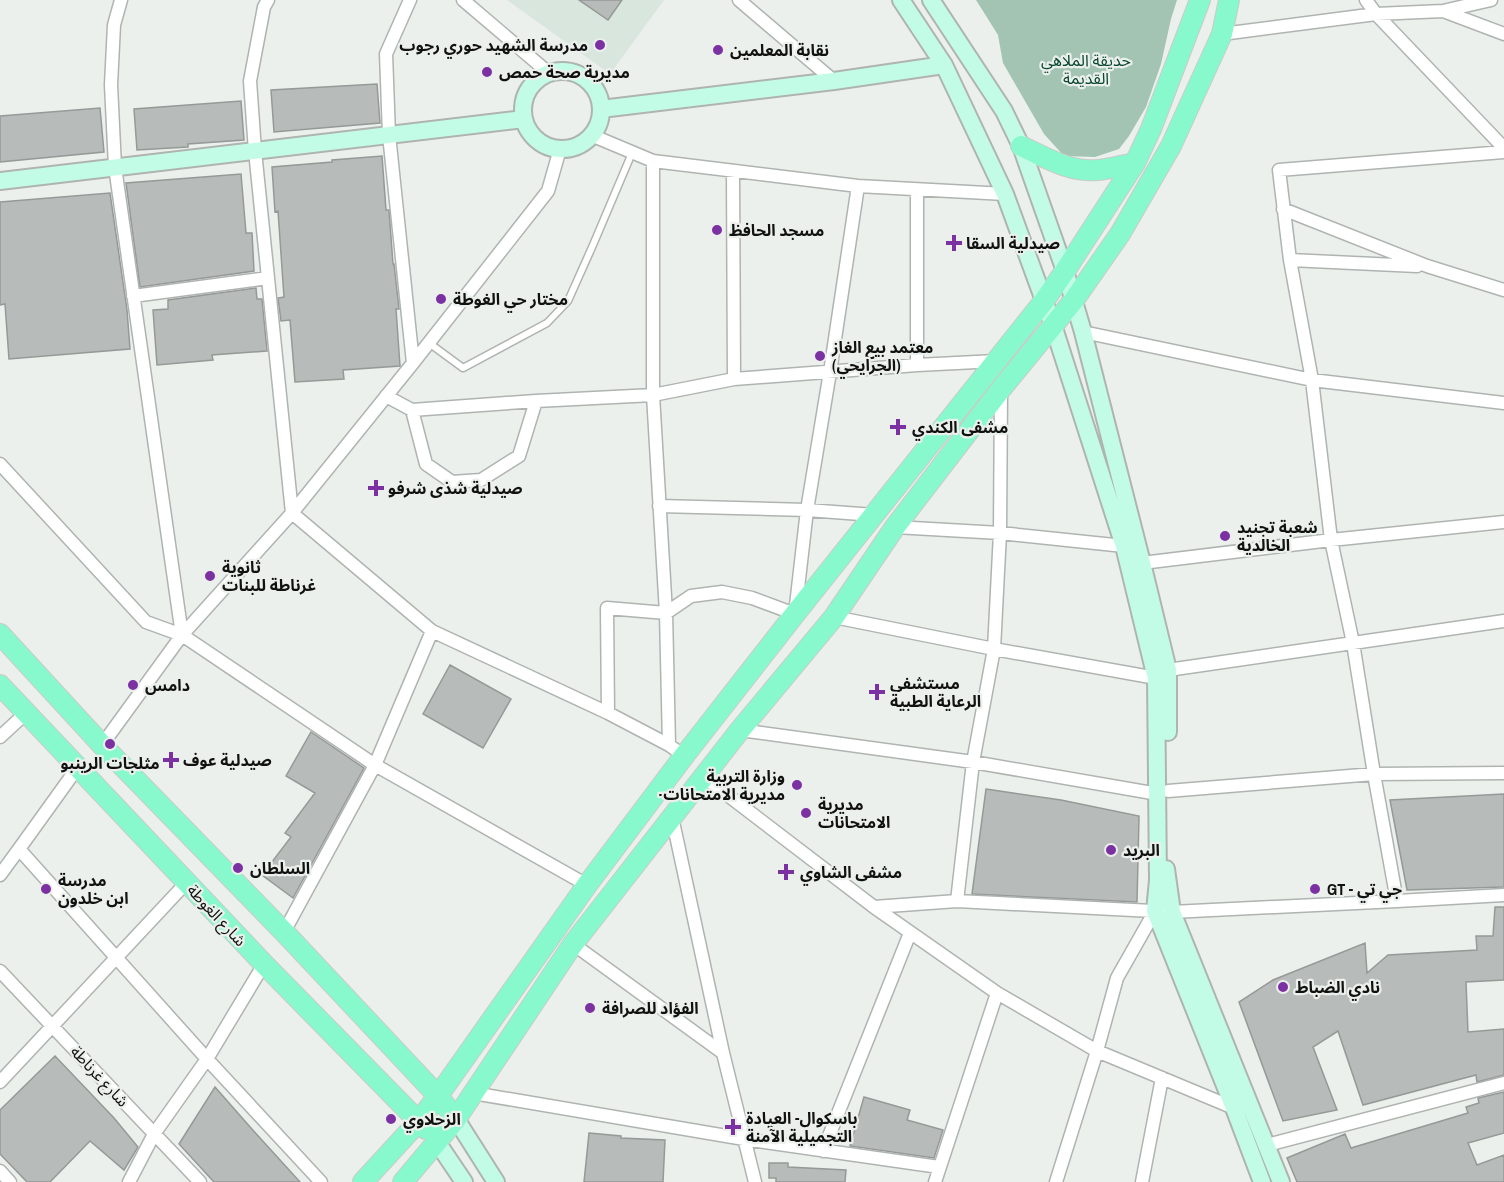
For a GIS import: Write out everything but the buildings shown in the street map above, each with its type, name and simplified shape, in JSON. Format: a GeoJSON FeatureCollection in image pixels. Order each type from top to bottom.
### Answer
{"type":"FeatureCollection","features":[{"type":"Feature","properties":{"kind":"main road"},"geometry":{"type":"LineString","coordinates":[[902,0],[944,65],[1005,195],[1053,325],[1124,546],[1162,674]]}},
{"type":"Feature","properties":{"kind":"main road"},"geometry":{"type":"LineString","coordinates":[[931,0],[1004,111],[1021,146],[1065,271],[1083,332],[1142,563],[1162,674],[1163,793],[1158,880],[1163,912],[1262,1182]]}},
{"type":"Feature","properties":{"kind":"main road"},"geometry":{"type":"LineString","coordinates":[[363,1182],[419,1121],[438,1096],[587,885],[677,751],[795,614],[1044,301],[1135,163],[1151,129],[1200,0]]}},
{"type":"Feature","properties":{"kind":"main road"},"geometry":{"type":"LineString","coordinates":[[403,1182],[456,1119],[573,944],[740,730],[834,617],[895,527],[1001,389],[1074,300],[1120,234],[1171,146],[1222,34],[1229,0]]}},
{"type":"Feature","properties":{"kind":"main road"},"geometry":{"type":"LineString","coordinates":[[601,109],[834,81],[944,65]]}},
{"type":"Feature","properties":{"kind":"main road"},"geometry":{"type":"LineString","coordinates":[[561,72],[573,73],[584,78],[593,87],[601,109],[597,127],[583,143],[572,148],[560,149],[537,140],[524,119],[523,108],[525,96],[539,78],[561,72]]}},
{"type":"Feature","properties":{"kind":"main road"},"geometry":{"type":"LineString","coordinates":[[0,181],[524,119]]}},
{"type":"Feature","properties":{"kind":"main road"},"geometry":{"type":"LineString","coordinates":[[1021,146],[1063,166],[1077,169],[1096,171],[1135,163]]}},
{"type":"Feature","properties":{"kind":"main road"},"geometry":{"type":"LineString","coordinates":[[0,634],[102,745],[284,932],[438,1096],[456,1119],[496,1182]]}},
{"type":"Feature","properties":{"kind":"main road","name":"شارع الغوطة"},"geometry":{"type":"LineString","coordinates":[[0,685],[264,964],[437,1142]]}},
{"type":"Feature","properties":{"kind":"main road"},"geometry":{"type":"LineString","coordinates":[[1163,912],[1281,1182]]}},
{"type":"Feature","properties":{"kind":"main road"},"geometry":{"type":"LineString","coordinates":[[437,1142],[464,1182]]}},
{"type":"Feature","properties":{"kind":"street"},"geometry":{"type":"LineString","coordinates":[[121,0],[114,25],[111,85],[115,167],[182,635]]}},
{"type":"Feature","properties":{"kind":"street"},"geometry":{"type":"LineString","coordinates":[[268,0],[264,7],[250,81],[292,513],[432,631],[608,713],[677,751]]}},
{"type":"Feature","properties":{"kind":"street"},"geometry":{"type":"LineString","coordinates":[[410,0],[386,54],[389,135],[413,363]]}},
{"type":"Feature","properties":{"kind":"street"},"geometry":{"type":"LineString","coordinates":[[463,0],[550,74]]}},
{"type":"Feature","properties":{"kind":"street"},"geometry":{"type":"LineString","coordinates":[[739,0],[834,81]]}},
{"type":"Feature","properties":{"kind":"street"},"geometry":{"type":"LineString","coordinates":[[1366,0],[1376,14],[1504,150]]}},
{"type":"Feature","properties":{"kind":"street"},"geometry":{"type":"LineString","coordinates":[[1222,34],[1376,14],[1443,11],[1491,0]]}},
{"type":"Feature","properties":{"kind":"street"},"geometry":{"type":"LineString","coordinates":[[1443,11],[1504,34]]}},
{"type":"Feature","properties":{"kind":"street"},"geometry":{"type":"LineString","coordinates":[[591,135],[653,161],[858,186],[1005,195]]}},
{"type":"Feature","properties":{"kind":"street"},"geometry":{"type":"LineString","coordinates":[[102,745],[182,635],[292,513],[549,191],[560,149]]}},
{"type":"Feature","properties":{"kind":"street"},"geometry":{"type":"LineString","coordinates":[[1397,901],[1353,643],[1331,540],[1312,380],[1290,260],[1279,170],[1504,150]]}},
{"type":"Feature","properties":{"kind":"street"},"geometry":{"type":"LineString","coordinates":[[653,161],[653,395],[677,751]]}},
{"type":"Feature","properties":{"kind":"street"},"geometry":{"type":"LineString","coordinates":[[733,171],[734,379]]}},
{"type":"Feature","properties":{"kind":"street"},"geometry":{"type":"LineString","coordinates":[[608,713],[608,608],[666,613],[691,596],[722,592],[753,598],[795,614],[807,510],[858,186]]}},
{"type":"Feature","properties":{"kind":"street"},"geometry":{"type":"LineString","coordinates":[[917,190],[917,365]]}},
{"type":"Feature","properties":{"kind":"street"},"geometry":{"type":"LineString","coordinates":[[1283,209],[1427,266],[1504,290]]}},
{"type":"Feature","properties":{"kind":"street"},"geometry":{"type":"LineString","coordinates":[[1290,260],[1427,266]]}},
{"type":"Feature","properties":{"kind":"street"},"geometry":{"type":"LineString","coordinates":[[133,296],[268,278]]}},
{"type":"Feature","properties":{"kind":"street"},"geometry":{"type":"LineString","coordinates":[[1083,332],[1312,380],[1504,403]]}},
{"type":"Feature","properties":{"kind":"street"},"geometry":{"type":"LineString","coordinates":[[386,396],[412,410],[653,395],[734,379],[996,361]]}},
{"type":"Feature","properties":{"kind":"street"},"geometry":{"type":"LineString","coordinates":[[957,901],[972,762],[994,649],[1000,533],[1001,389]]}},
{"type":"Feature","properties":{"kind":"street"},"geometry":{"type":"LineString","coordinates":[[412,410],[426,464],[452,482],[481,480],[519,456],[536,401]]}},
{"type":"Feature","properties":{"kind":"street"},"geometry":{"type":"LineString","coordinates":[[0,464],[146,622],[182,635],[375,765],[587,885]]}},
{"type":"Feature","properties":{"kind":"street"},"geometry":{"type":"LineString","coordinates":[[659,506],[807,510],[874,515]]}},
{"type":"Feature","properties":{"kind":"street"},"geometry":{"type":"LineString","coordinates":[[1142,563],[1504,522]]}},
{"type":"Feature","properties":{"kind":"street"},"geometry":{"type":"LineString","coordinates":[[895,527],[1000,533],[1124,546]]}},
{"type":"Feature","properties":{"kind":"street"},"geometry":{"type":"LineString","coordinates":[[834,617],[994,649],[1162,674],[1504,621]]}},
{"type":"Feature","properties":{"kind":"street"},"geometry":{"type":"LineString","coordinates":[[284,932],[375,765],[432,631]]}},
{"type":"Feature","properties":{"kind":"street"},"geometry":{"type":"LineString","coordinates":[[0,737],[26,713]]}},
{"type":"Feature","properties":{"kind":"street"},"geometry":{"type":"LineString","coordinates":[[740,730],[972,762],[1163,793],[1374,774],[1504,773]]}},
{"type":"Feature","properties":{"kind":"street"},"geometry":{"type":"LineString","coordinates":[[0,875],[78,767]]}},
{"type":"Feature","properties":{"kind":"street"},"geometry":{"type":"LineString","coordinates":[[704,777],[873,907],[997,993],[1097,1051],[1234,1108]]}},
{"type":"Feature","properties":{"kind":"street"},"geometry":{"type":"LineString","coordinates":[[672,817],[723,1053],[754,1182]]}},
{"type":"Feature","properties":{"kind":"street"},"geometry":{"type":"LineString","coordinates":[[20,849],[207,1059],[321,1182]]}},
{"type":"Feature","properties":{"kind":"street"},"geometry":{"type":"LineString","coordinates":[[0,1082],[186,882]]}},
{"type":"Feature","properties":{"kind":"street"},"geometry":{"type":"LineString","coordinates":[[873,907],[957,901],[1163,912],[1504,895]]}},
{"type":"Feature","properties":{"kind":"street"},"geometry":{"type":"LineString","coordinates":[[1058,1182],[1117,978],[1163,912]]}},
{"type":"Feature","properties":{"kind":"street"},"geometry":{"type":"LineString","coordinates":[[823,1150],[910,933]]}},
{"type":"Feature","properties":{"kind":"street"},"geometry":{"type":"LineString","coordinates":[[573,944],[723,1053]]}},
{"type":"Feature","properties":{"kind":"street"},"geometry":{"type":"LineString","coordinates":[[129,1182],[154,1134],[207,1059],[264,964]]}},
{"type":"Feature","properties":{"kind":"street","name":"شارع غرناطة"},"geometry":{"type":"LineString","coordinates":[[0,971],[200,1182]]}},
{"type":"Feature","properties":{"kind":"street"},"geometry":{"type":"LineString","coordinates":[[935,1182],[997,993]]}},
{"type":"Feature","properties":{"kind":"street"},"geometry":{"type":"LineString","coordinates":[[1142,1182],[1162,1078]]}},
{"type":"Feature","properties":{"kind":"street"},"geometry":{"type":"LineString","coordinates":[[1266,1145],[1504,1083]]}},
{"type":"Feature","properties":{"kind":"street"},"geometry":{"type":"LineString","coordinates":[[473,1093],[744,1139],[939,1167]]}},
{"type":"Feature","properties":{"kind":"street"},"geometry":{"type":"LineString","coordinates":[[0,1171],[10,1182]]}},
{"type":"Feature","properties":{"kind":"lane"},"geometry":{"type":"LineString","coordinates":[[429,343],[464,368],[547,323],[568,302],[594,246],[632,152]]}},
{"type":"Feature","properties":{"kind":"shaded area","name":"مدرسة الشهيد حوري رجوب"},"geometry":{"type":"Polygon","coordinates":[[[507,0],[664,0],[610,74],[507,0]]]}},
{"type":"Feature","properties":{"kind":"green space","name":"حديقة الملاهي القديمة"},"geometry":{"type":"Polygon","coordinates":[[[976,0],[1177,0],[1161,64],[1146,107],[1119,149],[1095,157],[1064,156],[1044,134],[1003,63],[998,35],[976,0]]]}},
{"type":"Feature","properties":{"kind":"place","name":"مدرسة الشهيد حوري رجوب"},"geometry":{"type":"Point","coordinates":[600,45]}},
{"type":"Feature","properties":{"kind":"place","name":"نقابة المعلمين"},"geometry":{"type":"Point","coordinates":[718,50]}},
{"type":"Feature","properties":{"kind":"place","name":"مديرية صحة حمص"},"geometry":{"type":"Point","coordinates":[487,72]}},
{"type":"Feature","properties":{"kind":"place","name":"مسجد الحافظ"},"geometry":{"type":"Point","coordinates":[717,230]}},
{"type":"Feature","properties":{"kind":"place","name":"صيدلية السقا"},"geometry":{"type":"Point","coordinates":[954,243]}},
{"type":"Feature","properties":{"kind":"place","name":"مختار حي الغوطة"},"geometry":{"type":"Point","coordinates":[441,299]}},
{"type":"Feature","properties":{"kind":"place","name":"معتمد بيع الغاز (الجرايحي)"},"geometry":{"type":"Point","coordinates":[820,356]}},
{"type":"Feature","properties":{"kind":"place","name":"مشفى الكندي"},"geometry":{"type":"Point","coordinates":[898,427]}},
{"type":"Feature","properties":{"kind":"place","name":"صيدلية شذى شرفو"},"geometry":{"type":"Point","coordinates":[376,488]}},
{"type":"Feature","properties":{"kind":"place","name":"شعبة تجنيد الخالدية"},"geometry":{"type":"Point","coordinates":[1225,536]}},
{"type":"Feature","properties":{"kind":"place","name":"ثانوية غرناطة للبنات"},"geometry":{"type":"Point","coordinates":[210,576]}},
{"type":"Feature","properties":{"kind":"place","name":"دامس"},"geometry":{"type":"Point","coordinates":[133,685]}},
{"type":"Feature","properties":{"kind":"place","name":"مستشفى الرعاية الطبية"},"geometry":{"type":"Point","coordinates":[877,692]}},
{"type":"Feature","properties":{"kind":"place","name":"مثلجات الرينبو"},"geometry":{"type":"Point","coordinates":[110,744]}},
{"type":"Feature","properties":{"kind":"place","name":"صيدلية عوف"},"geometry":{"type":"Point","coordinates":[171,760]}},
{"type":"Feature","properties":{"kind":"place","name":"وزارة التربية -مديرية الامتحانات"},"geometry":{"type":"Point","coordinates":[797,785]}},
{"type":"Feature","properties":{"kind":"place","name":"مديرية الامتحانات"},"geometry":{"type":"Point","coordinates":[806,813]}},
{"type":"Feature","properties":{"kind":"place","name":"البريد"},"geometry":{"type":"Point","coordinates":[1111,850]}},
{"type":"Feature","properties":{"kind":"place","name":"السلطان"},"geometry":{"type":"Point","coordinates":[238,868]}},
{"type":"Feature","properties":{"kind":"place","name":"مشفى الشاوي"},"geometry":{"type":"Point","coordinates":[786,872]}},
{"type":"Feature","properties":{"kind":"place","name":"مدرسة ابن خلدون"},"geometry":{"type":"Point","coordinates":[46,889]}},
{"type":"Feature","properties":{"kind":"place","name":"GT - جي تي"},"geometry":{"type":"Point","coordinates":[1315,889]}},
{"type":"Feature","properties":{"kind":"place","name":"نادي الضباط"},"geometry":{"type":"Point","coordinates":[1283,987]}},
{"type":"Feature","properties":{"kind":"place","name":"الفؤاد للصرافة"},"geometry":{"type":"Point","coordinates":[590,1008]}},
{"type":"Feature","properties":{"kind":"place","name":"الزحلاوي"},"geometry":{"type":"Point","coordinates":[391,1119]}},
{"type":"Feature","properties":{"kind":"place","name":"باسكوال- العيادة التجميلية الآمنة"},"geometry":{"type":"Point","coordinates":[733,1127]}}]}
